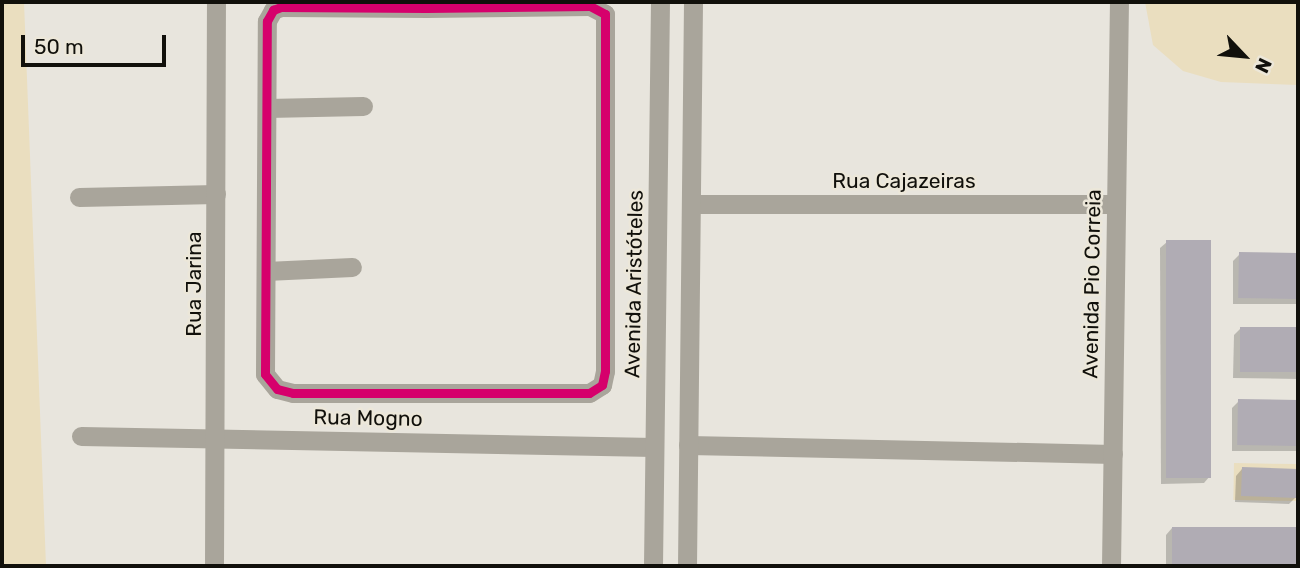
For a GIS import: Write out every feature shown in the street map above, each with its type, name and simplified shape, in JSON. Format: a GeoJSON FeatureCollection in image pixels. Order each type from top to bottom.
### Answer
{"type":"FeatureCollection","features":[{"type":"Feature","properties":{"kind":"street","name":"Rua Jarina"},"geometry":{"type":"LineString","coordinates":[[214,566],[216,2]]}},
{"type":"Feature","properties":{"kind":"street","name":"Avenida Aristóteles"},"geometry":{"type":"LineString","coordinates":[[653,566],[660,2]]}},
{"type":"Feature","properties":{"kind":"street"},"geometry":{"type":"LineString","coordinates":[[687,566],[693,2]]}},
{"type":"Feature","properties":{"kind":"street","name":"Avenida Pio Correia"},"geometry":{"type":"LineString","coordinates":[[1111,566],[1119,2]]}},
{"type":"Feature","properties":{"kind":"street"},"geometry":{"type":"LineString","coordinates":[[469,4],[590,6],[605,14],[602,385],[589,393],[293,393],[277,389],[265,374],[267,21],[273,10],[469,4]]}},
{"type":"Feature","properties":{"kind":"street"},"geometry":{"type":"LineString","coordinates":[[267,108],[363,106]]}},
{"type":"Feature","properties":{"kind":"street"},"geometry":{"type":"LineString","coordinates":[[79,197],[216,194]]}},
{"type":"Feature","properties":{"kind":"street","name":"Rua Cajazeiras"},"geometry":{"type":"LineString","coordinates":[[691,204],[1116,204]]}},
{"type":"Feature","properties":{"kind":"street"},"geometry":{"type":"LineString","coordinates":[[266,271],[352,267]]}},
{"type":"Feature","properties":{"kind":"street","name":"Rua Mogno"},"geometry":{"type":"LineString","coordinates":[[81,436],[654,447]]}},
{"type":"Feature","properties":{"kind":"street"},"geometry":{"type":"LineString","coordinates":[[688,445],[1113,454]]}},
{"type":"Feature","properties":{"kind":"shaded area"},"geometry":{"type":"Polygon","coordinates":[[[2,2],[24,2],[46,566],[2,566],[2,2]]]}},
{"type":"Feature","properties":{"kind":"shaded area"},"geometry":{"type":"Polygon","coordinates":[[[1145,2],[1298,2],[1298,85],[1221,82],[1183,71],[1153,45],[1145,2]]]}},
{"type":"Feature","properties":{"kind":"shaded area"},"geometry":{"type":"Polygon","coordinates":[[[1234,463],[1298,464],[1297,501],[1233,500],[1234,463]]]}},
{"type":"Feature","properties":{"kind":"building"},"geometry":{"type":"Polygon","coordinates":[[[1166,240],[1211,240],[1211,478],[1166,478],[1166,240]]]}},
{"type":"Feature","properties":{"kind":"building"},"geometry":{"type":"Polygon","coordinates":[[[1239,252],[1298,253],[1297,299],[1238,298],[1239,252]]]}},
{"type":"Feature","properties":{"kind":"building"},"geometry":{"type":"Polygon","coordinates":[[[1240,327],[1298,327],[1298,372],[1240,372],[1240,327]]]}},
{"type":"Feature","properties":{"kind":"building"},"geometry":{"type":"Polygon","coordinates":[[[1238,399],[1298,400],[1297,446],[1237,445],[1238,399]]]}},
{"type":"Feature","properties":{"kind":"building"},"geometry":{"type":"Polygon","coordinates":[[[1242,467],[1298,469],[1297,498],[1241,496],[1242,467]]]}},
{"type":"Feature","properties":{"kind":"building"},"geometry":{"type":"Polygon","coordinates":[[[1172,527],[1298,527],[1298,566],[1172,566],[1172,527]]]}},
{"type":"Feature","properties":{"kind":"cycle path"},"geometry":{"type":"LineString","coordinates":[[426,8],[590,6],[605,14],[605,371],[602,385],[589,393],[293,393],[277,389],[265,374],[267,21],[273,10],[281,7],[426,8],[427,2]]}}]}
